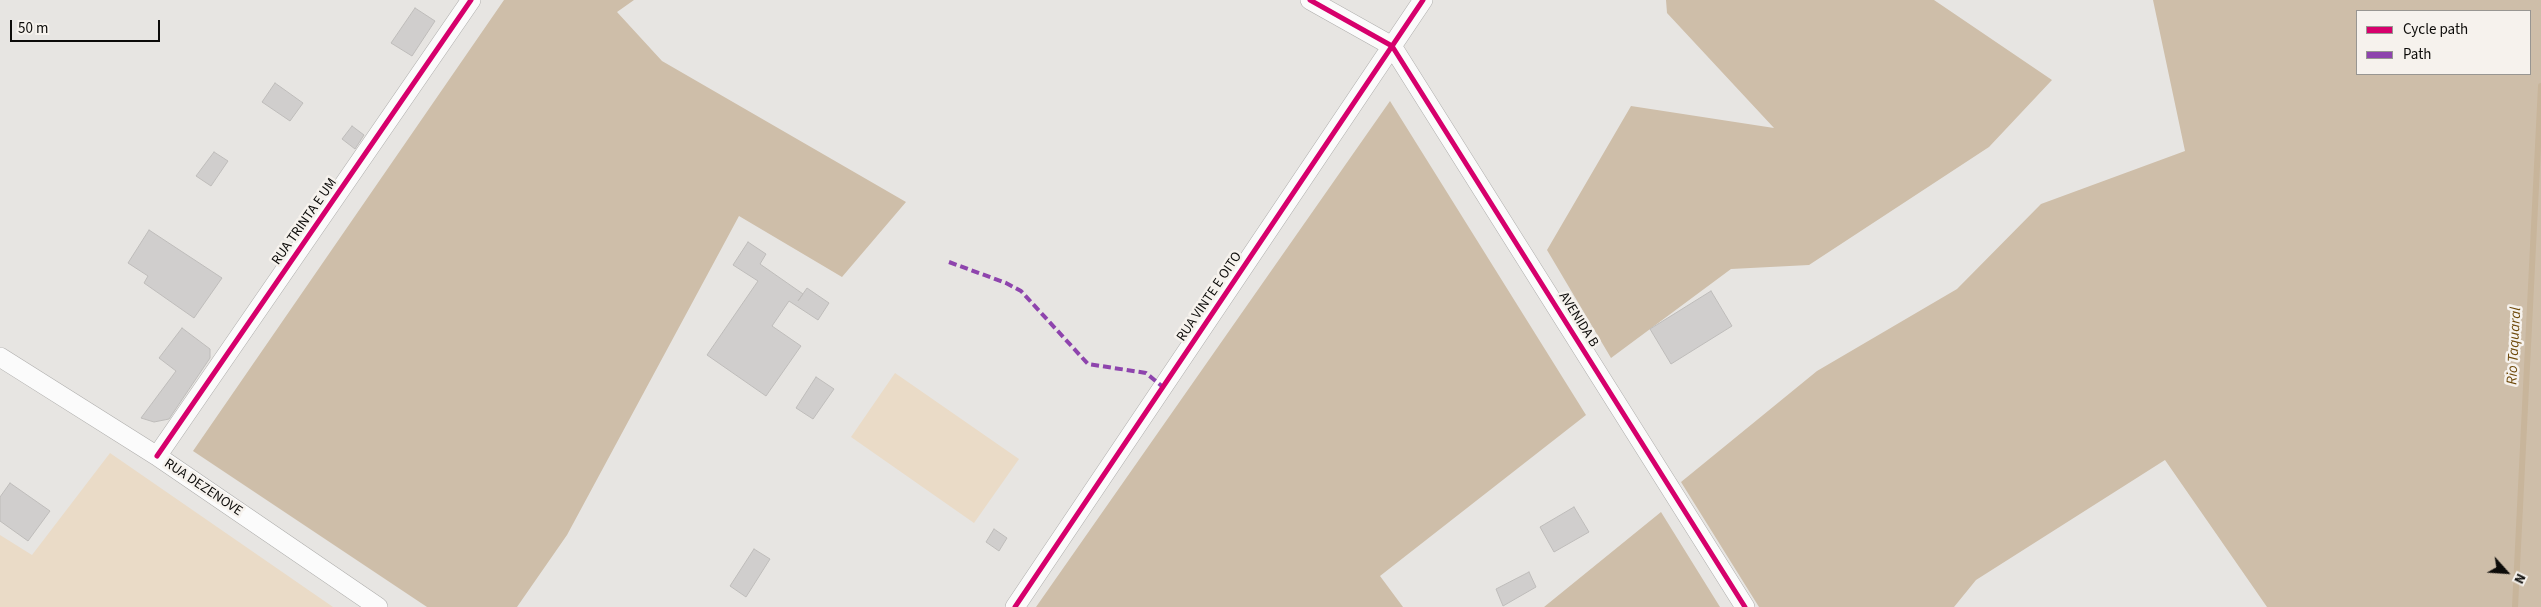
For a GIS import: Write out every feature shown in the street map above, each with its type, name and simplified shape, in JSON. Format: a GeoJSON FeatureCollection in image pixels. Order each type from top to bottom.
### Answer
{"type":"FeatureCollection","features":[{"type":"Feature","properties":{"kind":"street","name":"RUA TRINTA E UM"},"geometry":{"type":"LineString","coordinates":[[158,456],[471,0]]}},
{"type":"Feature","properties":{"kind":"street"},"geometry":{"type":"LineString","coordinates":[[1310,0],[1392,46]]}},
{"type":"Feature","properties":{"kind":"street","name":"RUA VINTE E OITO"},"geometry":{"type":"LineString","coordinates":[[1015,607],[1423,0]]}},
{"type":"Feature","properties":{"kind":"street","name":"AVENIDA B"},"geometry":{"type":"LineString","coordinates":[[1392,46],[1745,607]]}},
{"type":"Feature","properties":{"kind":"street","name":"RUA DEZENOVE"},"geometry":{"type":"LineString","coordinates":[[0,357],[158,456],[378,607]]}},
{"type":"Feature","properties":{"kind":"shaded area"},"geometry":{"type":"Polygon","coordinates":[[[504,0],[634,0],[617,12],[662,61],[906,202],[842,277],[739,216],[567,535],[517,607],[427,607],[193,451],[504,0]]]}},
{"type":"Feature","properties":{"kind":"shaded area"},"geometry":{"type":"Polygon","coordinates":[[[1666,0],[1934,0],[2052,80],[1989,147],[1809,265],[1731,269],[1611,358],[1547,250],[1631,106],[1774,128],[1667,13],[1666,0]]]}},
{"type":"Feature","properties":{"kind":"shaded area"},"geometry":{"type":"Polygon","coordinates":[[[2153,0],[2541,0],[2541,607],[2267,607],[2165,460],[1976,580],[1954,607],[1759,607],[1681,482],[1817,371],[1957,289],[2041,204],[2185,151],[2153,0]]]}},
{"type":"Feature","properties":{"kind":"shaded area"},"geometry":{"type":"Polygon","coordinates":[[[1390,101],[1586,415],[1380,576],[1403,607],[1036,607],[1390,101]]]}},
{"type":"Feature","properties":{"kind":"shaded area"},"geometry":{"type":"Polygon","coordinates":[[[895,373],[1019,459],[974,523],[851,437],[895,373]]]}},
{"type":"Feature","properties":{"kind":"shaded area"},"geometry":{"type":"Polygon","coordinates":[[[110,453],[333,607],[0,607],[0,535],[32,555],[110,453]]]}},
{"type":"Feature","properties":{"kind":"shaded area"},"geometry":{"type":"Polygon","coordinates":[[[1661,512],[1720,607],[1544,607],[1661,512]]]}},
{"type":"Feature","properties":{"kind":"building"},"geometry":{"type":"Polygon","coordinates":[[[415,8],[435,21],[412,56],[391,43],[415,8]]]}},
{"type":"Feature","properties":{"kind":"building"},"geometry":{"type":"Polygon","coordinates":[[[275,83],[303,103],[290,121],[262,102],[275,83]]]}},
{"type":"Feature","properties":{"kind":"building"},"geometry":{"type":"Polygon","coordinates":[[[352,126],[364,135],[355,149],[342,139],[352,126]]]}},
{"type":"Feature","properties":{"kind":"building"},"geometry":{"type":"Polygon","coordinates":[[[214,152],[228,161],[211,186],[196,176],[214,152]]]}},
{"type":"Feature","properties":{"kind":"building"},"geometry":{"type":"Polygon","coordinates":[[[149,230],[222,278],[194,318],[144,283],[148,276],[128,263],[149,230]]]}},
{"type":"Feature","properties":{"kind":"building"},"geometry":{"type":"Polygon","coordinates":[[[748,242],[766,254],[760,264],[803,294],[807,288],[829,303],[818,320],[789,301],[772,326],[801,346],[766,396],[707,355],[758,281],[733,265],[748,242]]]}},
{"type":"Feature","properties":{"kind":"building"},"geometry":{"type":"Polygon","coordinates":[[[1711,291],[1732,326],[1671,364],[1650,329],[1711,291]]]}},
{"type":"Feature","properties":{"kind":"building"},"geometry":{"type":"Polygon","coordinates":[[[182,328],[210,349],[210,358],[169,419],[154,422],[141,418],[176,371],[159,358],[182,328]]]}},
{"type":"Feature","properties":{"kind":"building"},"geometry":{"type":"Polygon","coordinates":[[[816,377],[834,389],[813,419],[796,408],[816,377]]]}},
{"type":"Feature","properties":{"kind":"building"},"geometry":{"type":"Polygon","coordinates":[[[10,483],[50,511],[28,541],[0,521],[0,497],[10,483]]]}},
{"type":"Feature","properties":{"kind":"building"},"geometry":{"type":"Polygon","coordinates":[[[1574,507],[1589,532],[1554,552],[1540,527],[1574,507]]]}},
{"type":"Feature","properties":{"kind":"building"},"geometry":{"type":"Polygon","coordinates":[[[994,529],[1007,538],[999,551],[986,542],[994,529]]]}},
{"type":"Feature","properties":{"kind":"building"},"geometry":{"type":"Polygon","coordinates":[[[754,549],[770,559],[746,597],[730,586],[754,549]]]}},
{"type":"Feature","properties":{"kind":"building"},"geometry":{"type":"Polygon","coordinates":[[[1529,572],[1536,587],[1503,606],[1496,589],[1529,572]]]}},
{"type":"Feature","properties":{"kind":"waterway","name":"Rio Taquaral"},"geometry":{"type":"LineString","coordinates":[[2515,607],[2541,86]]}},
{"type":"Feature","properties":{"kind":"marked path"},"geometry":{"type":"LineString","coordinates":[[949,262],[1006,283],[1021,291],[1088,364],[1146,373],[1163,387]]}},
{"type":"Feature","properties":{"kind":"cycle path"},"geometry":{"type":"LineString","coordinates":[[157,456],[471,0]]}},
{"type":"Feature","properties":{"kind":"cycle path"},"geometry":{"type":"LineString","coordinates":[[1310,0],[1392,46],[1745,607]]}},
{"type":"Feature","properties":{"kind":"cycle path"},"geometry":{"type":"LineString","coordinates":[[1015,607],[1423,0]]}}]}
